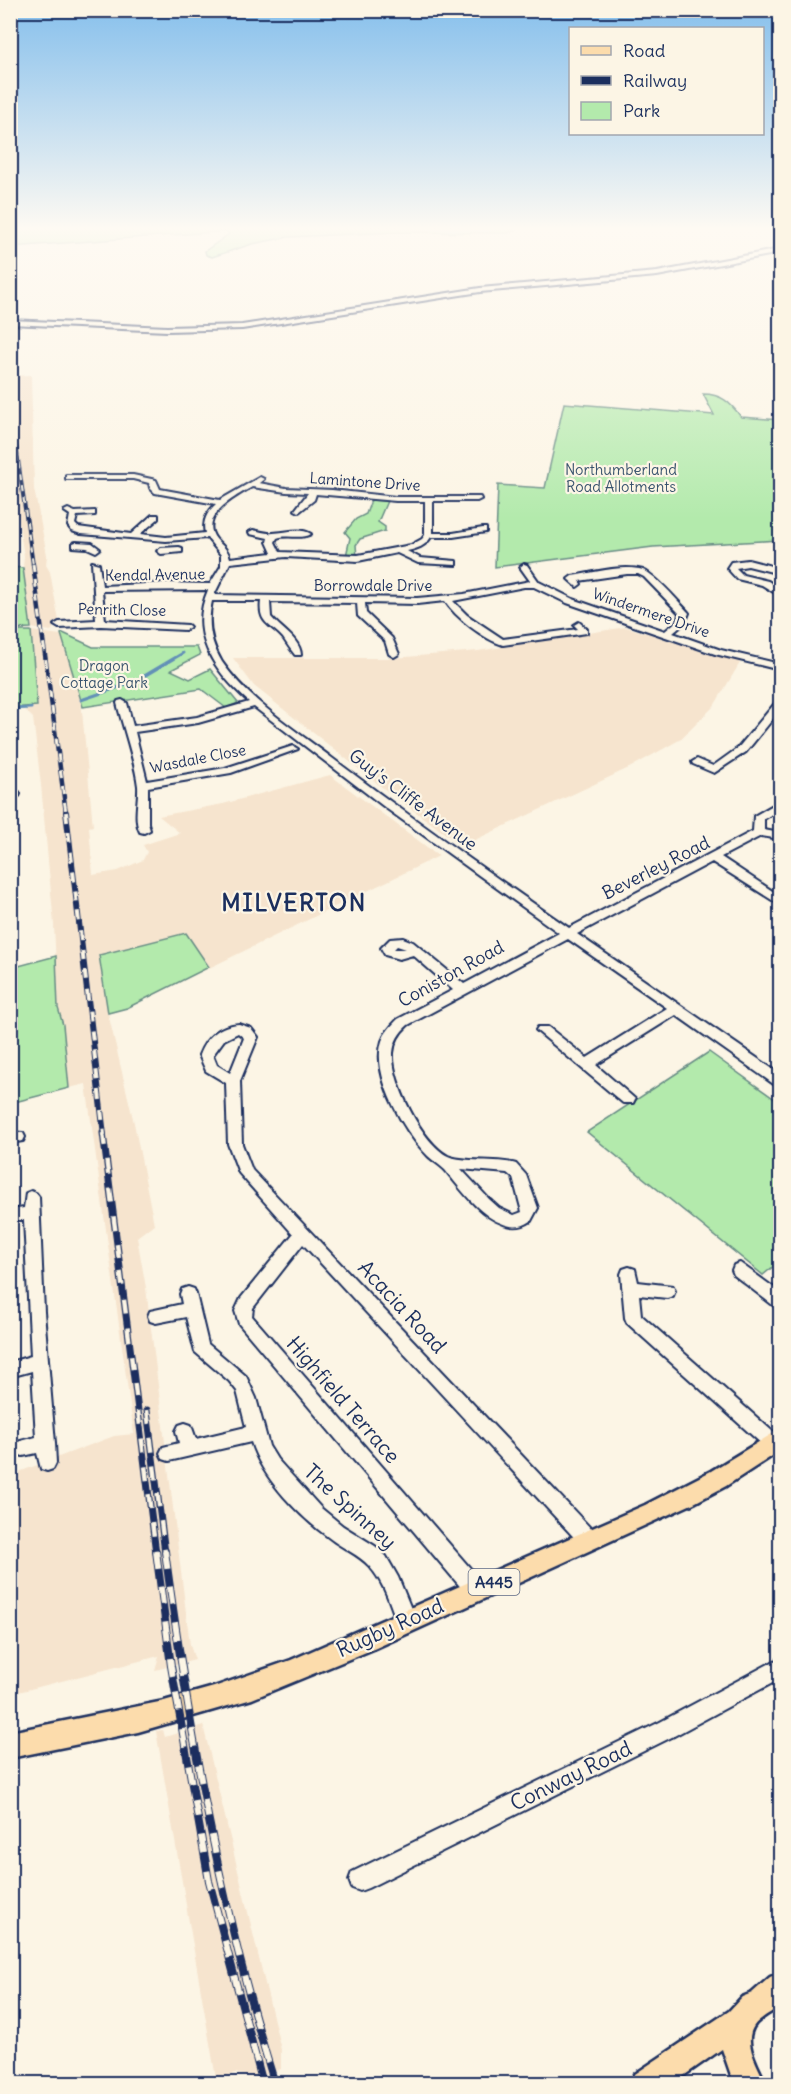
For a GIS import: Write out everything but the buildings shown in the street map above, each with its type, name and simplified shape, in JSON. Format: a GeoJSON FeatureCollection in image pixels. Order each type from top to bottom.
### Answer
{"type":"FeatureCollection","features":[{"type":"Feature","properties":{"kind":"main road","name":"Rugby Road"},"geometry":{"type":"LineString","coordinates":[[10,1745],[65,1735],[215,1699],[274,1677],[589,1540],[715,1481],[779,1444]]}},
{"type":"Feature","properties":{"kind":"main road"},"geometry":{"type":"LineString","coordinates":[[645,2084],[765,2004]]}},
{"type":"Feature","properties":{"kind":"main road"},"geometry":{"type":"LineString","coordinates":[[750,2084],[738,2062],[735,2034],[765,2004]]}},
{"type":"Feature","properties":{"kind":"street"},"geometry":{"type":"LineString","coordinates":[[53,324],[179,329],[247,327],[268,324]]}},
{"type":"Feature","properties":{"kind":"street"},"geometry":{"type":"LineString","coordinates":[[69,477],[134,477],[154,483],[165,480]]}},
{"type":"Feature","properties":{"kind":"street"},"geometry":{"type":"LineString","coordinates":[[260,479],[221,503],[209,519],[210,535],[225,552],[226,561],[297,554],[352,559],[400,551],[420,545],[429,535],[429,500]]}},
{"type":"Feature","properties":{"kind":"street"},"geometry":{"type":"LineString","coordinates":[[154,483],[154,488],[158,491],[221,503]]}},
{"type":"Feature","properties":{"kind":"street","name":"Lamintone Drive"},"geometry":{"type":"LineString","coordinates":[[251,484],[279,489],[429,500],[462,496],[477,499]]}},
{"type":"Feature","properties":{"kind":"street"},"geometry":{"type":"LineString","coordinates":[[313,491],[311,498],[301,508],[315,508]]}},
{"type":"Feature","properties":{"kind":"street"},"geometry":{"type":"LineString","coordinates":[[92,513],[71,512],[70,522],[75,529],[135,535],[170,547],[210,535]]}},
{"type":"Feature","properties":{"kind":"street"},"geometry":{"type":"LineString","coordinates":[[135,535],[152,520],[138,521]]}},
{"type":"Feature","properties":{"kind":"street"},"geometry":{"type":"LineString","coordinates":[[429,535],[453,535],[485,530]]}},
{"type":"Feature","properties":{"kind":"street"},"geometry":{"type":"LineString","coordinates":[[253,532],[273,536],[283,533],[307,534]]}},
{"type":"Feature","properties":{"kind":"street"},"geometry":{"type":"LineString","coordinates":[[76,545],[93,547],[98,533]]}},
{"type":"Feature","properties":{"kind":"street"},"geometry":{"type":"LineString","coordinates":[[273,536],[271,542],[277,555]]}},
{"type":"Feature","properties":{"kind":"street"},"geometry":{"type":"LineString","coordinates":[[400,551],[417,560],[455,564]]}},
{"type":"Feature","properties":{"kind":"street","name":"Guy's Cliffe Avenue"},"geometry":{"type":"LineString","coordinates":[[226,561],[208,598],[204,625],[210,648],[224,669],[256,703],[409,821],[780,1081]]}},
{"type":"Feature","properties":{"kind":"street"},"geometry":{"type":"LineString","coordinates":[[778,569],[748,563],[738,563],[732,566],[732,570],[740,577],[765,583],[780,593]]}},
{"type":"Feature","properties":{"kind":"street"},"geometry":{"type":"LineString","coordinates":[[95,564],[101,623]]}},
{"type":"Feature","properties":{"kind":"street","name":"Windermere Drive"},"geometry":{"type":"LineString","coordinates":[[524,567],[536,584],[570,601],[718,652],[780,667]]}},
{"type":"Feature","properties":{"kind":"street"},"geometry":{"type":"LineString","coordinates":[[765,583],[765,576],[778,569]]}},
{"type":"Feature","properties":{"kind":"street"},"geometry":{"type":"LineString","coordinates":[[577,584],[572,579],[627,571],[645,574],[684,613],[680,623],[666,635]]}},
{"type":"Feature","properties":{"kind":"street","name":"Borrowdale Drive"},"geometry":{"type":"LineString","coordinates":[[208,598],[408,602],[448,599],[524,584],[536,584]]}},
{"type":"Feature","properties":{"kind":"street","name":"Kendal Avenue"},"geometry":{"type":"LineString","coordinates":[[98,589],[167,585],[213,587]]}},
{"type":"Feature","properties":{"kind":"street"},"geometry":{"type":"LineString","coordinates":[[266,599],[264,611],[266,618],[286,637],[298,653]]}},
{"type":"Feature","properties":{"kind":"street"},"geometry":{"type":"LineString","coordinates":[[448,599],[461,617],[485,631],[494,640],[503,642],[584,631],[579,625]]}},
{"type":"Feature","properties":{"kind":"street"},"geometry":{"type":"LineString","coordinates":[[361,601],[361,614],[389,640],[394,654]]}},
{"type":"Feature","properties":{"kind":"street","name":"Penrith Close"},"geometry":{"type":"LineString","coordinates":[[58,625],[101,623],[185,627]]}},
{"type":"Feature","properties":{"kind":"street"},"geometry":{"type":"LineString","coordinates":[[122,703],[143,785],[142,823],[144,830]]}},
{"type":"Feature","properties":{"kind":"street"},"geometry":{"type":"LineString","coordinates":[[128,730],[198,720],[256,703]]}},
{"type":"Feature","properties":{"kind":"street"},"geometry":{"type":"LineString","coordinates":[[697,762],[714,770],[726,763],[756,736],[780,705]]}},
{"type":"Feature","properties":{"kind":"street","name":"Wasdale Close"},"geometry":{"type":"LineString","coordinates":[[143,785],[227,771],[293,749]]}},
{"type":"Feature","properties":{"kind":"street"},"geometry":{"type":"LineString","coordinates":[[780,804],[758,818],[759,832],[780,836]]}},
{"type":"Feature","properties":{"kind":"street","name":"Beverley Road"},"geometry":{"type":"LineString","coordinates":[[568,933],[714,858],[759,832]]}},
{"type":"Feature","properties":{"kind":"street"},"geometry":{"type":"LineString","coordinates":[[714,858],[780,901]]}},
{"type":"Feature","properties":{"kind":"street","name":"Coniston Road"},"geometry":{"type":"LineString","coordinates":[[447,1162],[511,1168],[521,1179],[530,1208],[529,1213],[520,1221],[513,1222],[500,1218],[447,1162],[431,1150],[408,1118],[390,1077],[386,1050],[393,1032],[403,1022],[461,989],[568,933]]}},
{"type":"Feature","properties":{"kind":"street"},"geometry":{"type":"LineString","coordinates":[[415,950],[461,989]]}},
{"type":"Feature","properties":{"kind":"street"},"geometry":{"type":"LineString","coordinates":[[586,1065],[677,1008]]}},
{"type":"Feature","properties":{"kind":"street"},"geometry":{"type":"LineString","coordinates":[[543,1030],[628,1099]]}},
{"type":"Feature","properties":{"kind":"street"},"geometry":{"type":"LineString","coordinates":[[555,1040],[568,1032]]}},
{"type":"Feature","properties":{"kind":"street","name":"Acacia Road"},"geometry":{"type":"LineString","coordinates":[[232,1081],[235,1144],[242,1166],[251,1180],[589,1540]]}},
{"type":"Feature","properties":{"kind":"street"},"geometry":{"type":"LineString","coordinates":[[14,1215],[31,1205],[47,1462]]}},
{"type":"Feature","properties":{"kind":"street","name":"Highfield Terrace"},"geometry":{"type":"LineString","coordinates":[[302,1234],[247,1303],[243,1311],[245,1319],[476,1590]]}},
{"type":"Feature","properties":{"kind":"street"},"geometry":{"type":"LineString","coordinates":[[740,1270],[780,1301]]}},
{"type":"Feature","properties":{"kind":"street"},"geometry":{"type":"LineString","coordinates":[[667,1291],[629,1281],[633,1318],[779,1444]]}},
{"type":"Feature","properties":{"kind":"street","name":"The Spinney"},"geometry":{"type":"LineString","coordinates":[[156,1316],[190,1301],[201,1347],[206,1354],[232,1372],[244,1387],[255,1433],[269,1462],[311,1511],[340,1536],[365,1549],[379,1562],[406,1621]]}},
{"type":"Feature","properties":{"kind":"street"},"geometry":{"type":"LineString","coordinates":[[10,1370],[39,1361]]}},
{"type":"Feature","properties":{"kind":"street"},"geometry":{"type":"LineString","coordinates":[[169,1454],[187,1440],[255,1433]]}},
{"type":"Feature","properties":{"kind":"street"},"geometry":{"type":"LineString","coordinates":[[23,1448],[46,1443]]}},
{"type":"Feature","properties":{"kind":"street","name":"Conway Road"},"geometry":{"type":"LineString","coordinates":[[360,1880],[667,1729],[780,1668]]}},
{"type":"Feature","properties":{"kind":"shaded area"},"geometry":{"type":"Polygon","coordinates":[[[31,375],[34,489],[47,555],[46,565],[50,572],[59,621],[51,631],[31,628],[23,568],[24,556],[11,474],[10,376],[31,375]]]}},
{"type":"Feature","properties":{"kind":"shaded area"},"geometry":{"type":"Polygon","coordinates":[[[626,627],[741,661],[714,706],[681,739],[631,767],[462,846],[383,788],[254,686],[233,658],[394,658],[478,651],[626,627]]]}},
{"type":"Feature","properties":{"kind":"shaded area"},"geometry":{"type":"Polygon","coordinates":[[[31,631],[61,635],[81,700],[93,826],[89,827],[93,875],[118,871],[143,860],[147,852],[143,845],[180,833],[159,816],[223,804],[330,775],[439,856],[127,1008],[108,1013],[134,1123],[154,1224],[137,1237],[146,1288],[190,1645],[195,1660],[155,1670],[159,1656],[11,1694],[11,1475],[114,1436],[134,1434],[86,1084],[69,1088],[63,1025],[58,1008],[54,925],[41,785],[33,718],[24,709],[37,706],[31,631]]]}},
{"type":"Feature","properties":{"kind":"shaded area"},"geometry":{"type":"Polygon","coordinates":[[[203,1725],[281,2050],[281,2069],[255,2078],[235,2073],[217,2084],[156,1731],[163,1730],[165,1737],[203,1725]]]}},
{"type":"Feature","properties":{"kind":"green space","name":"Northumberland Road Allotments"},"geometry":{"type":"Polygon","coordinates":[[[703,394],[715,395],[725,400],[741,417],[780,420],[780,540],[653,547],[495,567],[498,485],[545,488],[564,403],[714,415],[703,394]]]}},
{"type":"Feature","properties":{"kind":"green space"},"geometry":{"type":"Polygon","coordinates":[[[371,500],[387,501],[378,522],[385,527],[385,531],[360,539],[356,545],[357,557],[346,556],[350,538],[345,532],[356,519],[366,514],[371,500]]]}},
{"type":"Feature","properties":{"kind":"green space"},"geometry":{"type":"Polygon","coordinates":[[[11,567],[23,568],[31,628],[11,629],[11,567]]]}},
{"type":"Feature","properties":{"kind":"green space"},"geometry":{"type":"Polygon","coordinates":[[[11,631],[31,631],[37,706],[11,708],[11,631]]]}},
{"type":"Feature","properties":{"kind":"green space","name":"Dragon Cottage Park"},"geometry":{"type":"Polygon","coordinates":[[[61,634],[93,647],[197,647],[200,655],[171,670],[190,679],[210,669],[238,703],[226,708],[201,689],[83,707],[61,634]]]}},
{"type":"Feature","properties":{"kind":"green space"},"geometry":{"type":"Polygon","coordinates":[[[186,933],[209,967],[127,1008],[108,1013],[99,955],[186,933]]]}},
{"type":"Feature","properties":{"kind":"green space"},"geometry":{"type":"Polygon","coordinates":[[[56,956],[58,1008],[63,1025],[69,1088],[11,1103],[11,968],[56,956]]]}},
{"type":"Feature","properties":{"kind":"green space"},"geometry":{"type":"Polygon","coordinates":[[[709,1052],[780,1103],[780,1261],[763,1275],[587,1132],[709,1052]]]}},
{"type":"Feature","properties":{"kind":"waterway"},"geometry":{"type":"LineString","coordinates":[[81,700],[134,682],[183,653]]}},
{"type":"Feature","properties":{"kind":"waterway"},"geometry":{"type":"LineString","coordinates":[[10,709],[31,708]]}},
{"type":"Feature","properties":{"kind":"railway"},"geometry":{"type":"LineString","coordinates":[[10,403],[33,565]]}},
{"type":"Feature","properties":{"kind":"railway"},"geometry":{"type":"LineString","coordinates":[[33,564],[66,813]]}},
{"type":"Feature","properties":{"kind":"railway"},"geometry":{"type":"LineString","coordinates":[[66,812],[104,1135]]}},
{"type":"Feature","properties":{"kind":"railway"},"geometry":{"type":"LineString","coordinates":[[103,1133],[156,1553]]}},
{"type":"Feature","properties":{"kind":"railway"},"geometry":{"type":"LineString","coordinates":[[147,1410],[165,1553]]}},
{"type":"Feature","properties":{"kind":"railway"},"geometry":{"type":"LineString","coordinates":[[156,1551],[171,1666],[209,1881],[263,2084]]}},
{"type":"Feature","properties":{"kind":"railway"},"geometry":{"type":"LineString","coordinates":[[165,1551],[196,1753],[209,1820],[238,1953],[275,2084]]}},
{"type":"Feature","properties":{"kind":"district","name":"MILVERTON"},"geometry":{"type":"Point","coordinates":[294,903]}}]}
